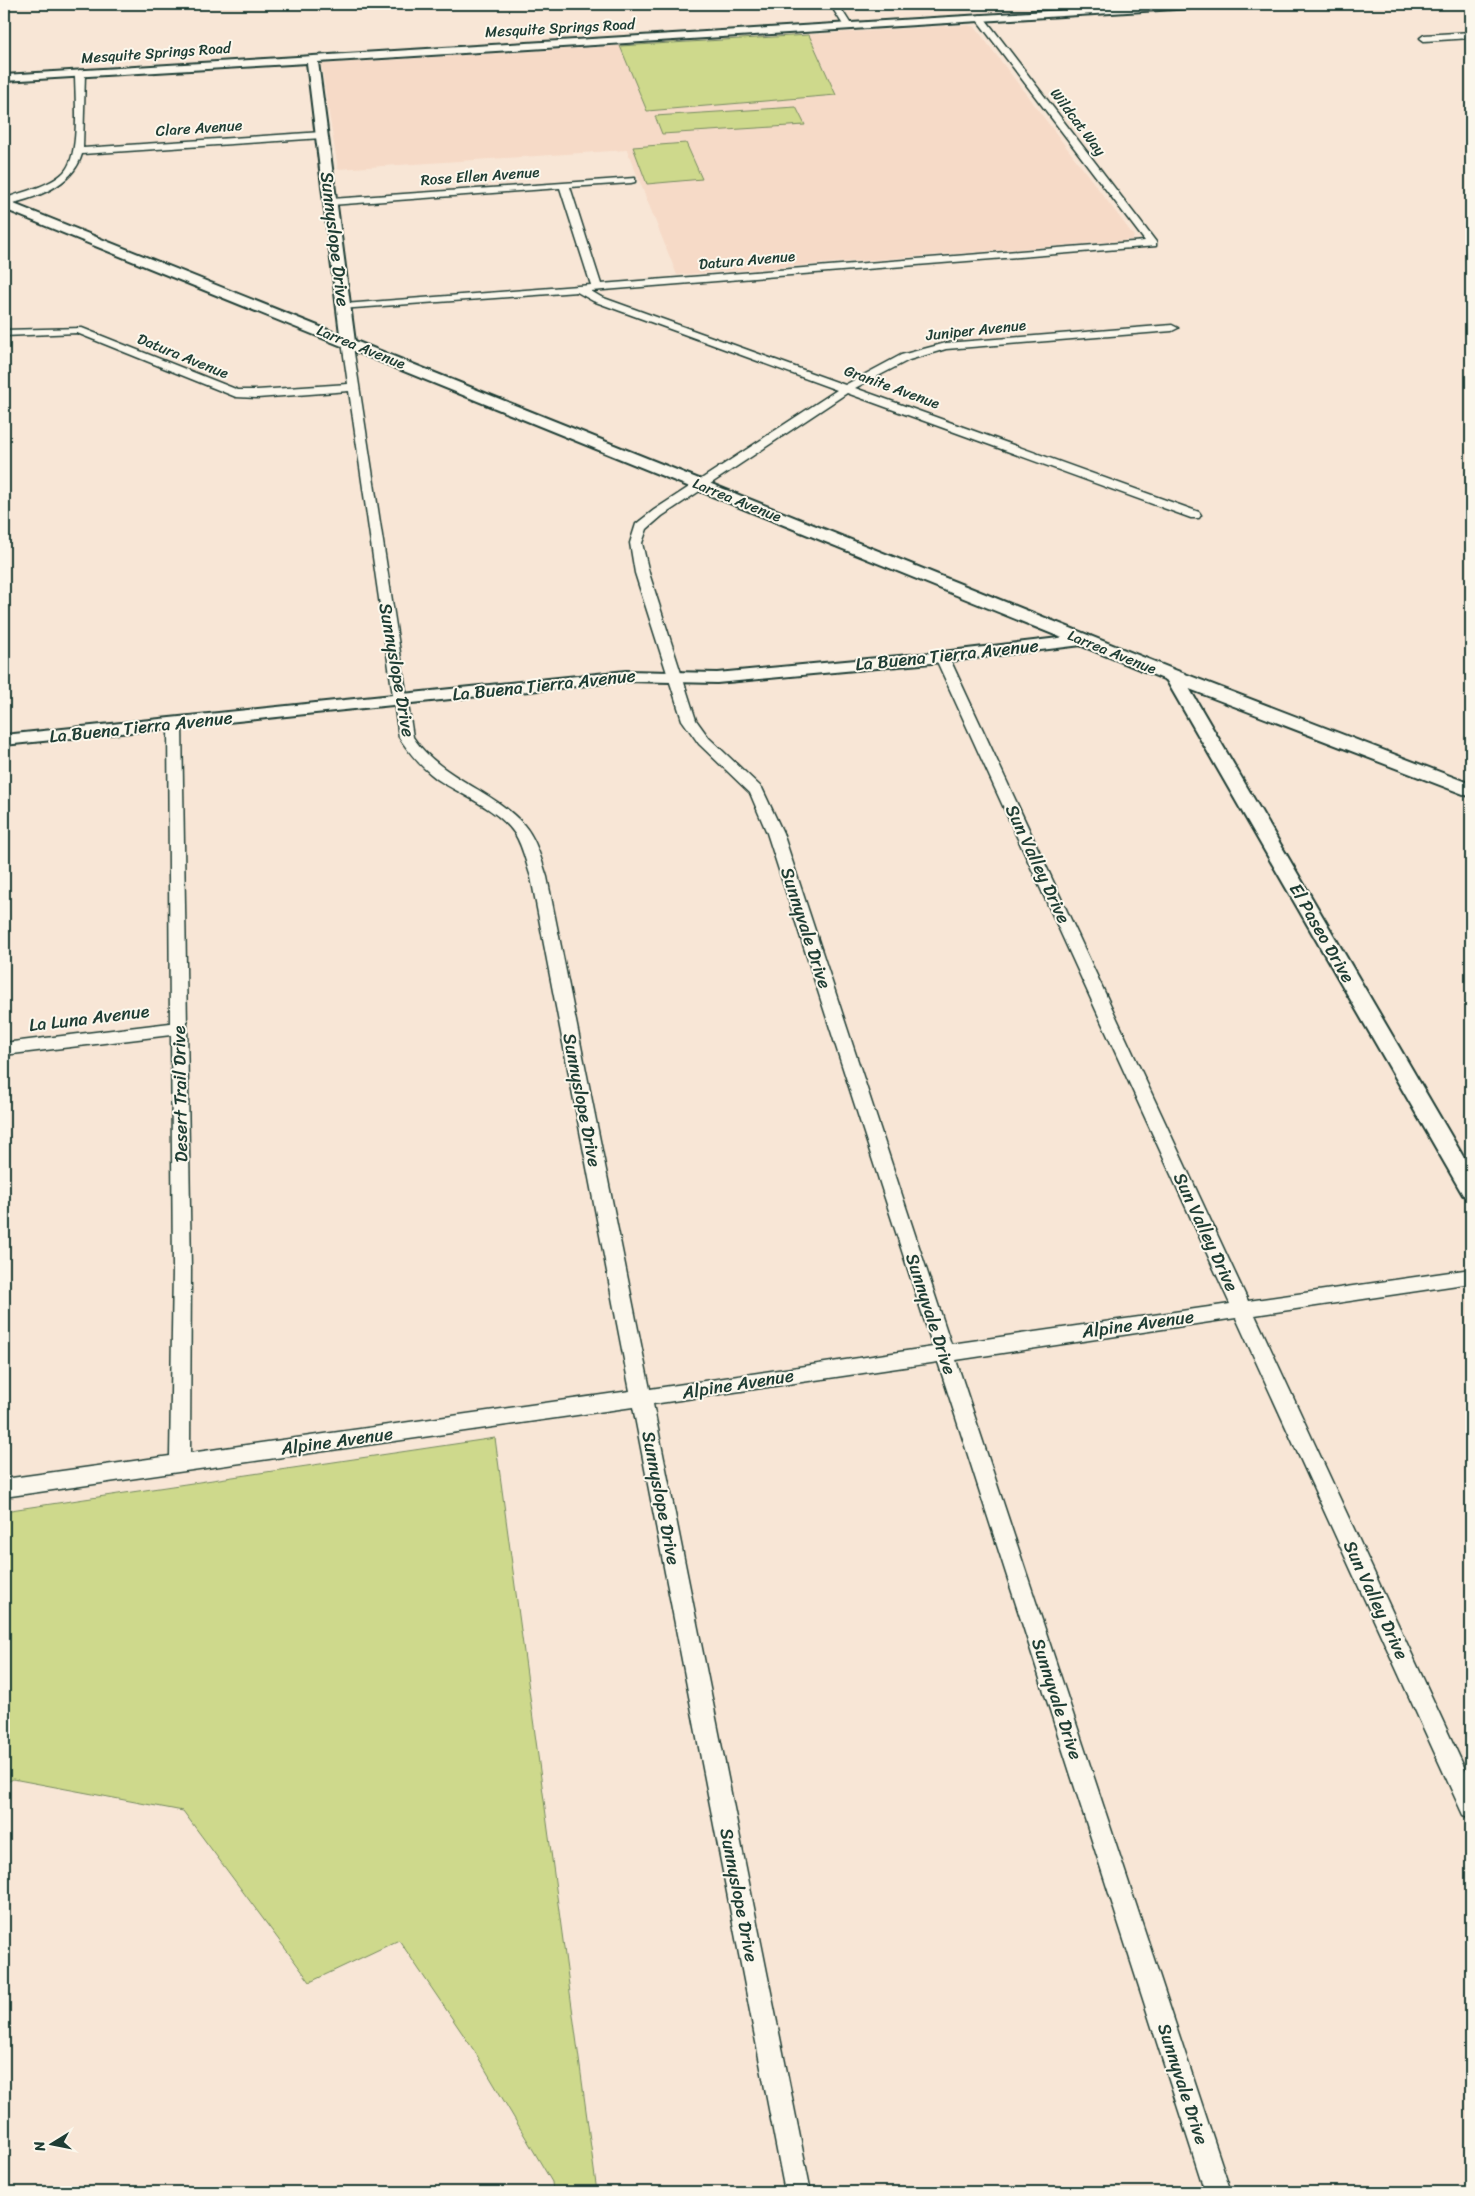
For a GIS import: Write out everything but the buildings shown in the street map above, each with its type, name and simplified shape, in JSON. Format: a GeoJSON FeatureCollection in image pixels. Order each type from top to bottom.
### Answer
{"type":"FeatureCollection","features":[{"type":"Feature","properties":{"kind":"main road","name":"Larrea Avenue"},"geometry":{"type":"LineString","coordinates":[[4,203],[1173,676],[1471,791]]}},
{"type":"Feature","properties":{"kind":"street"},"geometry":{"type":"LineString","coordinates":[[834,4],[848,26]]}},
{"type":"Feature","properties":{"kind":"street","name":"Mesquite Springs Road"},"geometry":{"type":"LineString","coordinates":[[4,78],[1208,4]]}},
{"type":"Feature","properties":{"kind":"street","name":"Wildcat Way"},"geometry":{"type":"LineString","coordinates":[[980,18],[1152,244]]}},
{"type":"Feature","properties":{"kind":"street"},"geometry":{"type":"LineString","coordinates":[[1424,38],[1471,35]]}},
{"type":"Feature","properties":{"kind":"street","name":"Sunnyslope Drive"},"geometry":{"type":"LineString","coordinates":[[312,58],[354,387],[406,738],[411,747],[436,771],[473,792],[506,816],[528,844],[539,877],[798,2192]]}},
{"type":"Feature","properties":{"kind":"street"},"geometry":{"type":"LineString","coordinates":[[4,203],[48,185],[67,174],[75,162],[78,151],[80,73]]}},
{"type":"Feature","properties":{"kind":"street","name":"Clare Avenue"},"geometry":{"type":"LineString","coordinates":[[78,151],[322,135]]}},
{"type":"Feature","properties":{"kind":"street","name":"Rose Ellen Avenue"},"geometry":{"type":"LineString","coordinates":[[331,202],[631,180]]}},
{"type":"Feature","properties":{"kind":"street"},"geometry":{"type":"LineString","coordinates":[[564,185],[597,287]]}},
{"type":"Feature","properties":{"kind":"street","name":"Datura Avenue"},"geometry":{"type":"LineString","coordinates":[[344,306],[1152,244]]}},
{"type":"Feature","properties":{"kind":"street","name":"Granite Avenue"},"geometry":{"type":"LineString","coordinates":[[579,289],[597,299],[848,388],[1195,515]]}},
{"type":"Feature","properties":{"kind":"street","name":"Juniper Avenue"},"geometry":{"type":"LineString","coordinates":[[700,485],[848,388],[882,368],[921,350],[946,346],[1172,328]]}},
{"type":"Feature","properties":{"kind":"street","name":"Datura Avenue"},"geometry":{"type":"LineString","coordinates":[[4,333],[78,330],[236,393],[256,394],[354,387]]}},
{"type":"Feature","properties":{"kind":"street","name":"Sunnyvale Drive"},"geometry":{"type":"LineString","coordinates":[[700,485],[641,526],[636,543],[642,573],[689,720],[704,741],[757,791],[775,833],[1218,2192]]}},
{"type":"Feature","properties":{"kind":"street","name":"La Buena Tierra Avenue"},"geometry":{"type":"LineString","coordinates":[[4,740],[175,724],[626,676],[718,678],[942,657],[1084,640]]}},
{"type":"Feature","properties":{"kind":"street","name":"Sun Valley Drive"},"geometry":{"type":"LineString","coordinates":[[942,657],[1471,1807]]}},
{"type":"Feature","properties":{"kind":"street","name":"El Paseo Drive"},"geometry":{"type":"LineString","coordinates":[[1173,676],[1471,1188]]}},
{"type":"Feature","properties":{"kind":"street","name":"Desert Trail Drive"},"geometry":{"type":"LineString","coordinates":[[175,724],[182,1269],[180,1464]]}},
{"type":"Feature","properties":{"kind":"street","name":"La Luna Avenue"},"geometry":{"type":"LineString","coordinates":[[4,1049],[179,1028]]}},
{"type":"Feature","properties":{"kind":"street","name":"Alpine Avenue"},"geometry":{"type":"LineString","coordinates":[[4,1488],[641,1398],[1241,1308],[1471,1276]]}},
{"type":"Feature","properties":{"kind":"shaded area"},"geometry":{"type":"Polygon","coordinates":[[[968,25],[975,27],[1134,236],[1132,240],[677,275],[627,150],[338,169],[321,64],[968,25]]]}},
{"type":"Feature","properties":{"kind":"green space"},"geometry":{"type":"Polygon","coordinates":[[[809,35],[836,95],[647,111],[620,46],[809,35]]]}},
{"type":"Feature","properties":{"kind":"green space"},"geometry":{"type":"Polygon","coordinates":[[[796,107],[805,125],[662,134],[655,116],[796,107]]]}},
{"type":"Feature","properties":{"kind":"green space"},"geometry":{"type":"Polygon","coordinates":[[[686,143],[702,179],[647,184],[633,147],[686,143]]]}},
{"type":"Feature","properties":{"kind":"green space"},"geometry":{"type":"Polygon","coordinates":[[[495,1438],[597,2192],[553,2192],[552,2182],[475,2052],[399,1940],[310,1982],[183,1811],[13,1779],[4,1784],[4,1511],[495,1438]]]}}]}
